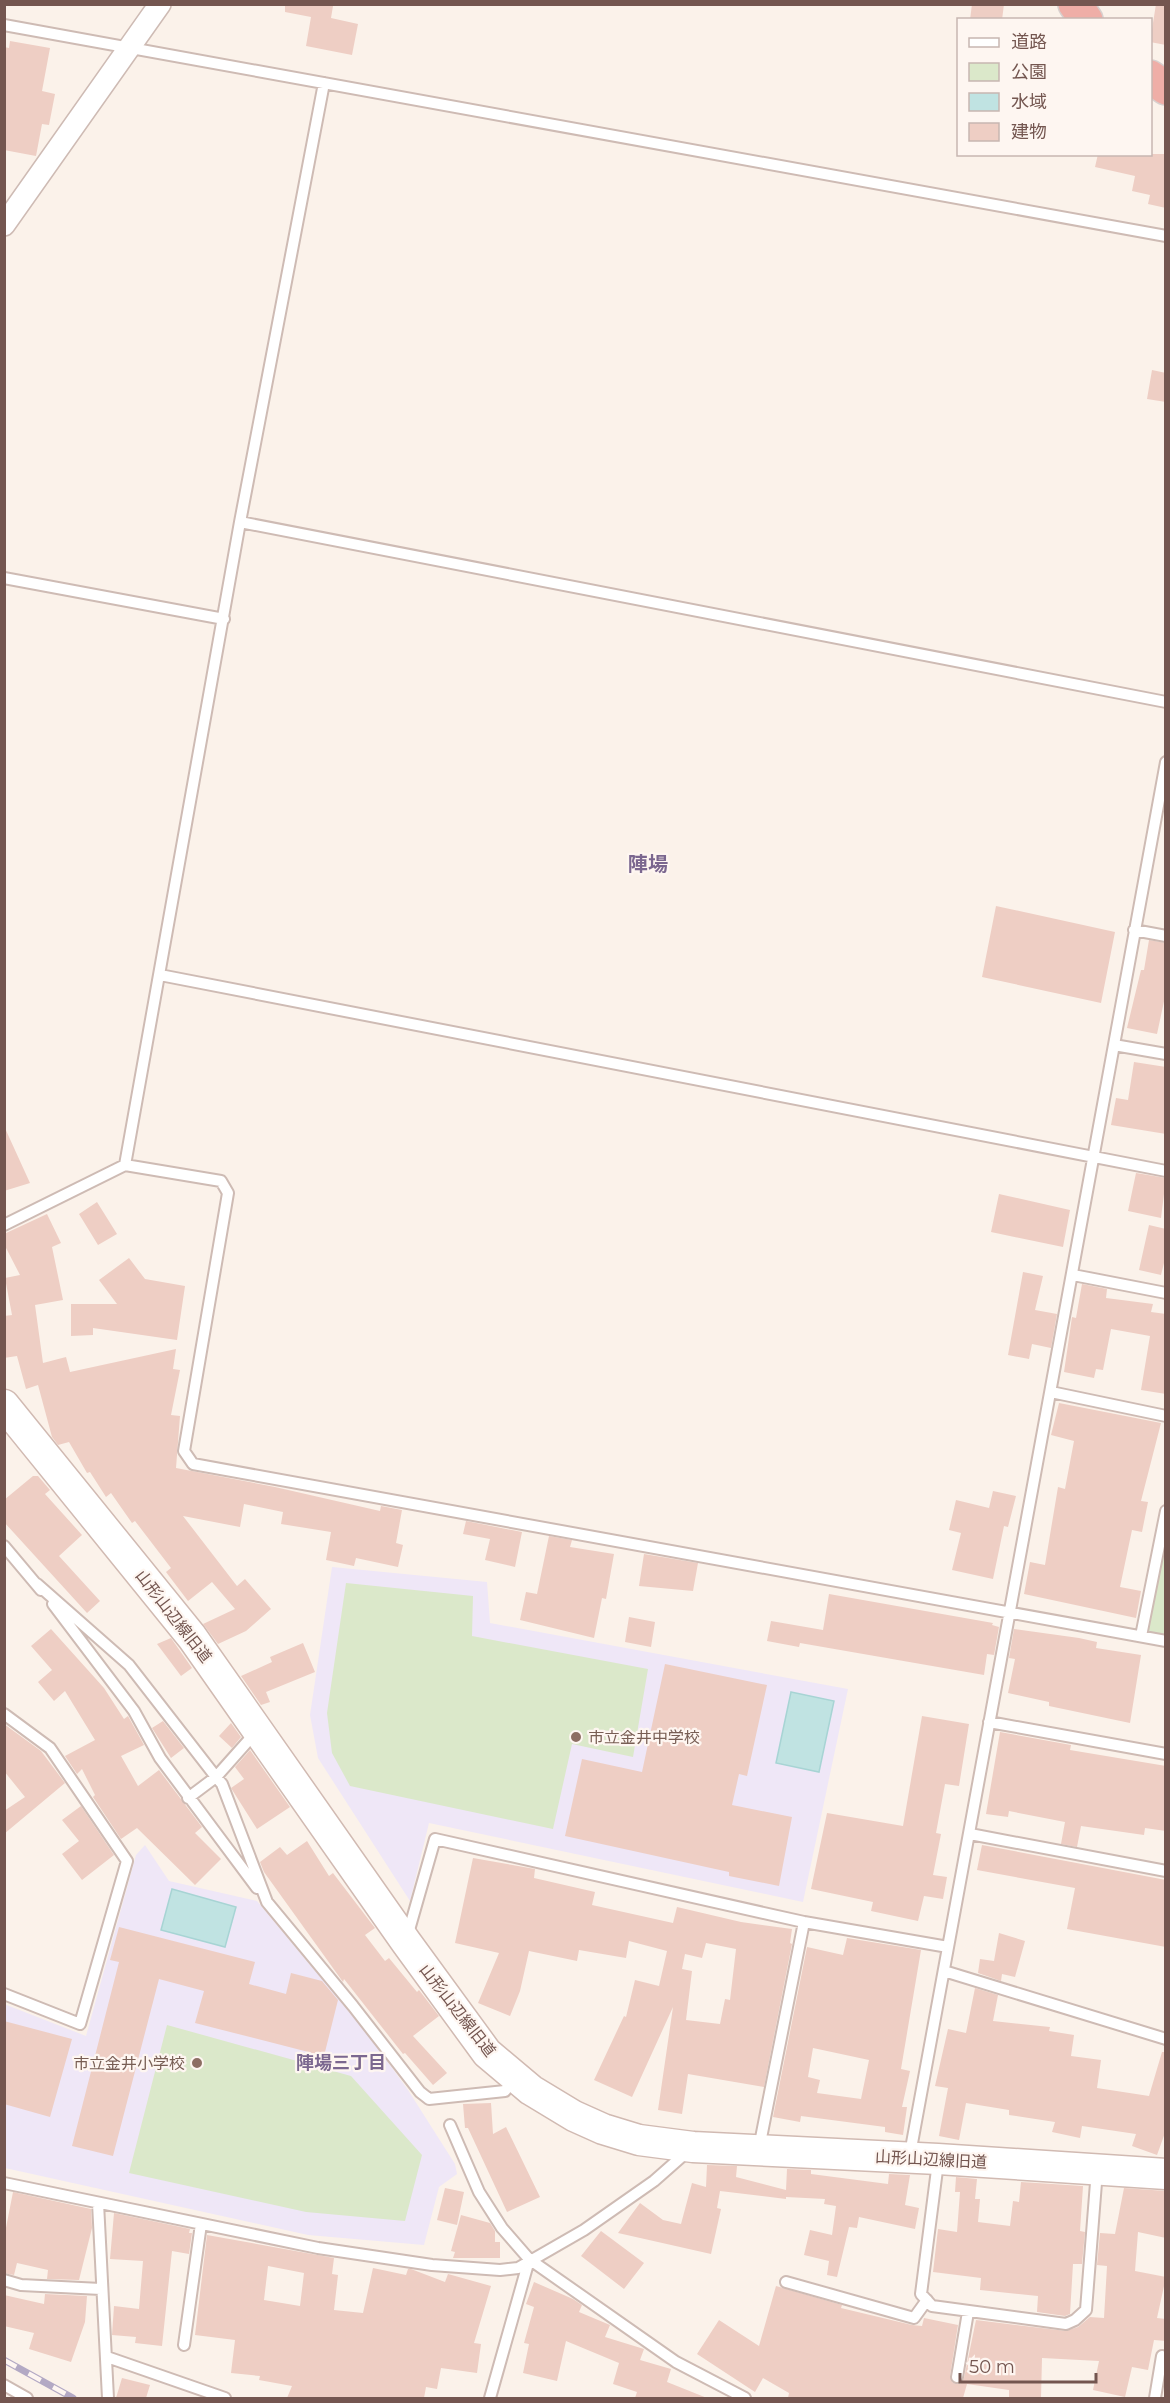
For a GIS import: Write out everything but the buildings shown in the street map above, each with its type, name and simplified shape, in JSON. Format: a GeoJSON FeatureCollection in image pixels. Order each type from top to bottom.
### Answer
{"type":"FeatureCollection","features":[{"type":"Feature","properties":{"kind":"highway"},"geometry":{"type":"LineString","coordinates":[[1075,4],[1085,18]]}},
{"type":"Feature","properties":{"kind":"highway"},"geometry":{"type":"LineString","coordinates":[[1152,78],[1166,88]]}},
{"type":"Feature","properties":{"kind":"street"},"geometry":{"type":"LineString","coordinates":[[4,225],[132,48],[160,4]]}},
{"type":"Feature","properties":{"kind":"street","name":"山形山辺線旧道"},"geometry":{"type":"LineString","coordinates":[[4,1405],[192,1637],[406,1942],[487,2053],[552,2104],[603,2129],[639,2140],[693,2147],[924,2158],[1166,2174]]}},
{"type":"Feature","properties":{"kind":"lane"},"geometry":{"type":"LineString","coordinates":[[4,25],[1166,236]]}},
{"type":"Feature","properties":{"kind":"lane"},"geometry":{"type":"LineString","coordinates":[[125,1165],[240,522],[324,83]]}},
{"type":"Feature","properties":{"kind":"lane"},"geometry":{"type":"LineString","coordinates":[[240,522],[1166,702]]}},
{"type":"Feature","properties":{"kind":"lane"},"geometry":{"type":"LineString","coordinates":[[4,578],[224,619]]}},
{"type":"Feature","properties":{"kind":"lane"},"geometry":{"type":"LineString","coordinates":[[1098,2170],[1086,2310],[1075,2320],[1066,2324],[932,2306],[921,2294],[924,2158],[944,1971],[1073,1275],[1134,930],[1160,819],[1166,762]]}},
{"type":"Feature","properties":{"kind":"lane"},"geometry":{"type":"LineString","coordinates":[[1134,930],[1166,936]]}},
{"type":"Feature","properties":{"kind":"lane"},"geometry":{"type":"LineString","coordinates":[[160,975],[1166,1172]]}},
{"type":"Feature","properties":{"kind":"lane"},"geometry":{"type":"LineString","coordinates":[[1114,1045],[1166,1054]]}},
{"type":"Feature","properties":{"kind":"lane"},"geometry":{"type":"LineString","coordinates":[[4,1225],[125,1165],[221,1181],[228,1193],[184,1451],[193,1464],[1166,1641]]}},
{"type":"Feature","properties":{"kind":"lane"},"geometry":{"type":"LineString","coordinates":[[1073,1275],[1166,1293]]}},
{"type":"Feature","properties":{"kind":"lane"},"geometry":{"type":"LineString","coordinates":[[1051,1392],[1166,1416]]}},
{"type":"Feature","properties":{"kind":"lane"},"geometry":{"type":"LineString","coordinates":[[1141,1636],[1166,1511]]}},
{"type":"Feature","properties":{"kind":"lane"},"geometry":{"type":"LineString","coordinates":[[4,1546],[37,1584],[134,1711],[160,1758],[267,1902],[420,2092],[429,2099],[505,2091],[515,2077]]}},
{"type":"Feature","properties":{"kind":"lane"},"geometry":{"type":"LineString","coordinates":[[37,1584],[129,1665],[222,1784],[267,1902]]}},
{"type":"Feature","properties":{"kind":"lane"},"geometry":{"type":"LineString","coordinates":[[4,1714],[50,1748],[127,1861],[80,2024],[4,1994]]}},
{"type":"Feature","properties":{"kind":"lane"},"geometry":{"type":"LineString","coordinates":[[989,1722],[1166,1754]]}},
{"type":"Feature","properties":{"kind":"lane"},"geometry":{"type":"LineString","coordinates":[[188,1798],[216,1777],[258,1729]]}},
{"type":"Feature","properties":{"kind":"lane"},"geometry":{"type":"LineString","coordinates":[[970,1834],[1166,1871]]}},
{"type":"Feature","properties":{"kind":"lane"},"geometry":{"type":"LineString","coordinates":[[406,1942],[435,1839],[804,1922],[948,1947]]}},
{"type":"Feature","properties":{"kind":"lane"},"geometry":{"type":"LineString","coordinates":[[759,2149],[804,1922]]}},
{"type":"Feature","properties":{"kind":"lane"},"geometry":{"type":"LineString","coordinates":[[944,1971],[1166,2039]]}},
{"type":"Feature","properties":{"kind":"lane"},"geometry":{"type":"LineString","coordinates":[[450,2125],[479,2192],[502,2228],[529,2259],[676,2362],[745,2398]]}},
{"type":"Feature","properties":{"kind":"lane"},"geometry":{"type":"LineString","coordinates":[[4,2184],[318,2248],[432,2265],[500,2270],[518,2268],[529,2259],[584,2230],[654,2181],[693,2147]]}},
{"type":"Feature","properties":{"kind":"lane"},"geometry":{"type":"LineString","coordinates":[[98,2203],[108,2398]]}},
{"type":"Feature","properties":{"kind":"lane"},"geometry":{"type":"LineString","coordinates":[[184,2345],[201,2224]]}},
{"type":"Feature","properties":{"kind":"lane"},"geometry":{"type":"LineString","coordinates":[[490,2398],[529,2259]]}},
{"type":"Feature","properties":{"kind":"lane"},"geometry":{"type":"LineString","coordinates":[[4,2280],[21,2285],[101,2289]]}},
{"type":"Feature","properties":{"kind":"lane"},"geometry":{"type":"LineString","coordinates":[[786,2282],[914,2318],[927,2300]]}},
{"type":"Feature","properties":{"kind":"lane"},"geometry":{"type":"LineString","coordinates":[[957,2377],[968,2312]]}},
{"type":"Feature","properties":{"kind":"lane"},"geometry":{"type":"LineString","coordinates":[[1155,2398],[1162,2356]]}},
{"type":"Feature","properties":{"kind":"lane"},"geometry":{"type":"LineString","coordinates":[[107,2357],[225,2398]]}},
{"type":"Feature","properties":{"kind":"lane"},"geometry":{"type":"LineString","coordinates":[[4,2385],[27,2398]]}},
{"type":"Feature","properties":{"kind":"shaded area","name":"市立金井中学校"},"geometry":{"type":"Polygon","coordinates":[[[332,1567],[487,1582],[490,1623],[848,1689],[803,1902],[429,1823],[410,1901],[318,1758],[310,1715],[332,1567]]]}},
{"type":"Feature","properties":{"kind":"shaded area","name":"市立金井小学校"},"geometry":{"type":"Polygon","coordinates":[[[145,1845],[169,1881],[257,1901],[369,2036],[408,2090],[455,2164],[457,2174],[439,2187],[424,2245],[308,2235],[5,2168],[4,2004],[86,2036],[136,1855],[145,1845]]]}},
{"type":"Feature","properties":{"kind":"green space"},"geometry":{"type":"Polygon","coordinates":[[[1165,1511],[1165,1641],[1141,1636],[1165,1511]]]}},
{"type":"Feature","properties":{"kind":"green space"},"geometry":{"type":"Polygon","coordinates":[[[346,1583],[473,1596],[472,1636],[648,1669],[633,1757],[572,1744],[553,1829],[350,1786],[332,1753],[327,1713],[346,1583]]]}},
{"type":"Feature","properties":{"kind":"green space"},"geometry":{"type":"Polygon","coordinates":[[[167,2025],[351,2076],[422,2155],[405,2221],[306,2212],[129,2173],[167,2025]]]}},
{"type":"Feature","properties":{"kind":"water"},"geometry":{"type":"Polygon","coordinates":[[[791,1692],[834,1701],[819,1772],[776,1763],[791,1692]]]}},
{"type":"Feature","properties":{"kind":"water"},"geometry":{"type":"Polygon","coordinates":[[[172,1889],[236,1907],[225,1947],[161,1930],[172,1889]]]}},
{"type":"Feature","properties":{"kind":"railway"},"geometry":{"type":"LineString","coordinates":[[4,2360],[73,2398]]}},
{"type":"Feature","properties":{"kind":"place","name":"市立金井中学校"},"geometry":{"type":"Point","coordinates":[576,1737]}},
{"type":"Feature","properties":{"kind":"place","name":"市立金井小学校"},"geometry":{"type":"Point","coordinates":[197,2063]}},
{"type":"Feature","properties":{"kind":"district","name":"陣場"},"geometry":{"type":"Point","coordinates":[648,864]}},
{"type":"Feature","properties":{"kind":"district","name":"陣場三丁目"},"geometry":{"type":"Point","coordinates":[341,2063]}}]}
